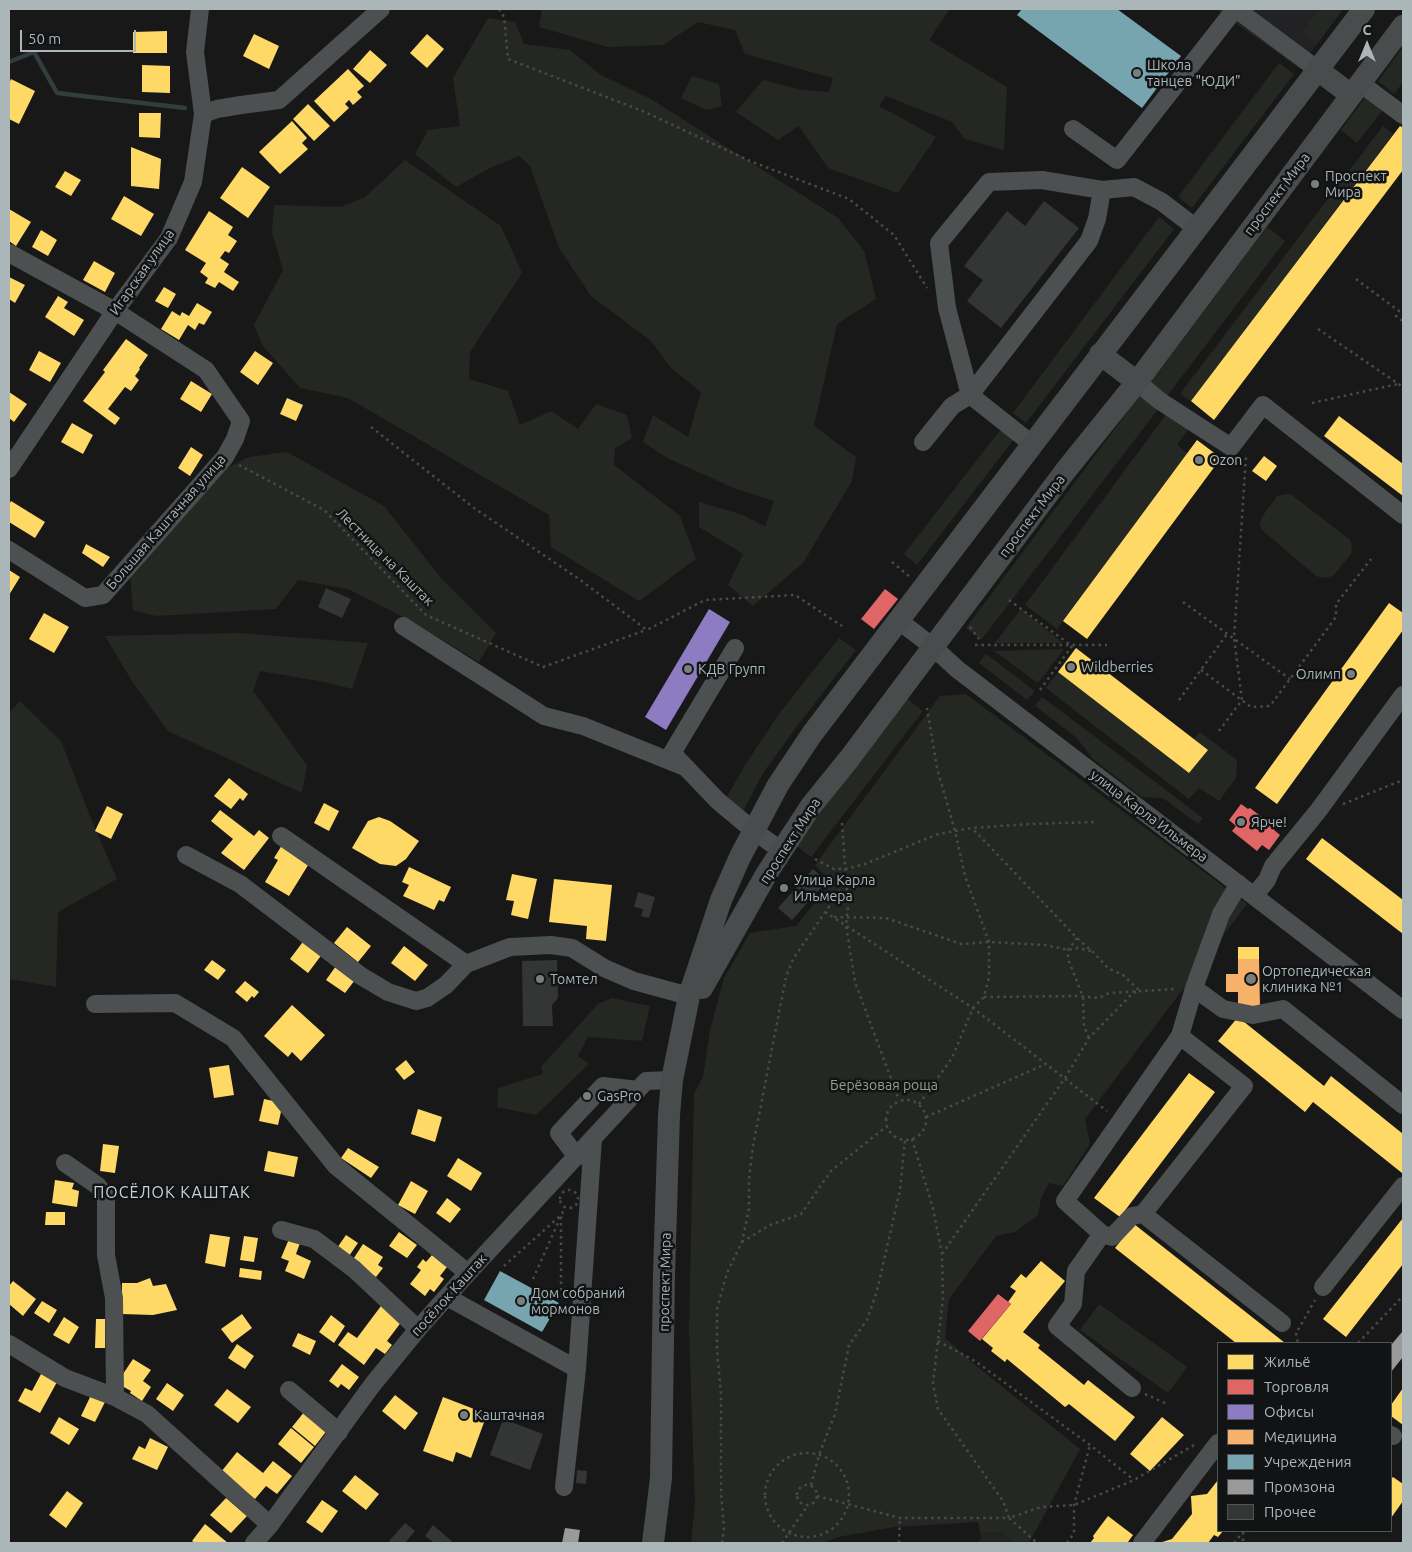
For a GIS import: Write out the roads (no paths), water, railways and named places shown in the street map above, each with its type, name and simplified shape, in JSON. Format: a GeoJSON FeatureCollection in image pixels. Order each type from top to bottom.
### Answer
{"type":"FeatureCollection","features":[{"type":"Feature","properties":{"kind":"main road","name":"проспект Мира"},"geometry":{"type":"LineString","coordinates":[[653,1543],[661,1478],[668,1115],[672,1080],[689,996],[721,900],[740,857],[778,785],[812,734],[1364,9]]}},
{"type":"Feature","properties":{"kind":"main road","name":"проспект Мира"},"geometry":{"type":"LineString","coordinates":[[683,1022],[745,912],[811,806],[1066,470],[1137,382],[1403,26]]}},
{"type":"Feature","properties":{"kind":"main road"},"geometry":{"type":"LineString","coordinates":[[1318,70],[1356,89]]}},
{"type":"Feature","properties":{"kind":"main road"},"geometry":{"type":"LineString","coordinates":[[1100,354],[1137,382]]}},
{"type":"Feature","properties":{"kind":"street","name":"Игарская улица"},"geometry":{"type":"LineString","coordinates":[[9,469],[115,311],[169,238],[193,182],[203,114],[195,52],[200,9]]}},
{"type":"Feature","properties":{"kind":"street"},"geometry":{"type":"LineString","coordinates":[[203,114],[233,106],[279,100],[381,9]]}},
{"type":"Feature","properties":{"kind":"street"},"geometry":{"type":"LineString","coordinates":[[1073,129],[1117,160],[1235,9],[1318,70]]}},
{"type":"Feature","properties":{"kind":"street"},"geometry":{"type":"LineString","coordinates":[[1356,89],[1403,115]]}},
{"type":"Feature","properties":{"kind":"street"},"geometry":{"type":"LineString","coordinates":[[1032,444],[970,395],[947,308],[939,244],[989,182],[1042,180],[1102,190],[1134,187],[1162,202],[1196,228]]}},
{"type":"Feature","properties":{"kind":"street"},"geometry":{"type":"LineString","coordinates":[[923,442],[952,406],[970,395],[1089,241],[1097,219],[1102,190]]}},
{"type":"Feature","properties":{"kind":"street"},"geometry":{"type":"LineString","coordinates":[[9,253],[115,311]]}},
{"type":"Feature","properties":{"kind":"street","name":"Большая Каштачная улица"},"geometry":{"type":"LineString","coordinates":[[9,550],[85,598],[102,595],[225,457],[235,439],[241,421],[206,370],[115,311]]}},
{"type":"Feature","properties":{"kind":"street"},"geometry":{"type":"LineString","coordinates":[[1137,382],[1160,401],[1231,447],[1262,405],[1403,515]]}},
{"type":"Feature","properties":{"kind":"street","name":"улица Карла Ильмера"},"geometry":{"type":"LineString","coordinates":[[898,620],[965,675],[1403,1010]]}},
{"type":"Feature","properties":{"kind":"street"},"geometry":{"type":"LineString","coordinates":[[403,626],[544,716],[583,726],[687,768]]}},
{"type":"Feature","properties":{"kind":"street"},"geometry":{"type":"LineString","coordinates":[[735,648],[672,753],[718,801],[782,851]]}},
{"type":"Feature","properties":{"kind":"street"},"geometry":{"type":"LineString","coordinates":[[1254,896],[1267,880],[1273,866],[1318,811],[1403,695]]}},
{"type":"Feature","properties":{"kind":"street"},"geometry":{"type":"LineString","coordinates":[[281,836],[466,964]]}},
{"type":"Feature","properties":{"kind":"street"},"geometry":{"type":"LineString","coordinates":[[186,855],[240,884],[361,976],[388,992],[416,1002],[427,998],[446,985],[466,964],[510,947],[551,945],[572,948],[604,968],[634,980],[689,996]]}},
{"type":"Feature","properties":{"kind":"street"},"geometry":{"type":"LineString","coordinates":[[1180,1036],[1244,1086],[1143,1214],[1132,1216],[1112,1237],[1102,1234],[1065,1201],[1180,1036],[1194,988],[1221,914],[1239,884]]}},
{"type":"Feature","properties":{"kind":"street"},"geometry":{"type":"LineString","coordinates":[[1194,988],[1224,1009],[1252,1015],[1282,1010],[1403,1105]]}},
{"type":"Feature","properties":{"kind":"street"},"geometry":{"type":"LineString","coordinates":[[95,1004],[175,1003],[233,1038],[336,1166],[468,1273]]}},
{"type":"Feature","properties":{"kind":"street","name":"посёлок Каштак"},"geometry":{"type":"LineString","coordinates":[[254,1543],[270,1525],[340,1432],[373,1384],[418,1329],[468,1273],[646,1081],[672,1080]]}},
{"type":"Feature","properties":{"kind":"street"},"geometry":{"type":"LineString","coordinates":[[576,1157],[559,1133],[603,1086],[638,1090]]}},
{"type":"Feature","properties":{"kind":"street"},"geometry":{"type":"LineString","coordinates":[[564,1487],[577,1369],[593,1139]]}},
{"type":"Feature","properties":{"kind":"street"},"geometry":{"type":"LineString","coordinates":[[65,1163],[98,1186],[106,1197],[106,1255],[114,1298],[115,1397]]}},
{"type":"Feature","properties":{"kind":"street"},"geometry":{"type":"LineString","coordinates":[[1323,1287],[1403,1186]]}},
{"type":"Feature","properties":{"kind":"street"},"geometry":{"type":"LineString","coordinates":[[1143,1214],[1289,1328]]}},
{"type":"Feature","properties":{"kind":"street"},"geometry":{"type":"LineString","coordinates":[[281,1230],[314,1239],[321,1244],[354,1269],[418,1329]]}},
{"type":"Feature","properties":{"kind":"street"},"geometry":{"type":"LineString","coordinates":[[1102,1234],[1076,1271],[1073,1304],[1057,1326],[1132,1388]]}},
{"type":"Feature","properties":{"kind":"street"},"geometry":{"type":"LineString","coordinates":[[447,1297],[577,1369]]}},
{"type":"Feature","properties":{"kind":"street"},"geometry":{"type":"LineString","coordinates":[[9,1344],[65,1378],[115,1397],[147,1414],[270,1525]]}},
{"type":"Feature","properties":{"kind":"street"},"geometry":{"type":"LineString","coordinates":[[289,1390],[340,1432]]}},
{"type":"Feature","properties":{"kind":"street"},"geometry":{"type":"LineString","coordinates":[[1142,1543],[1210,1442]]}},
{"type":"Feature","properties":{"kind":"waterway"},"geometry":{"type":"LineString","coordinates":[[9,62],[34,52],[57,93],[185,108]]}},
{"type":"Feature","properties":{"kind":"place","name":"Школа танцев \"ЮДИ\""},"geometry":{"type":"Point","coordinates":[1137,73]}},
{"type":"Feature","properties":{"kind":"place","name":"Проспект Мира"},"geometry":{"type":"Point","coordinates":[1315,184]}},
{"type":"Feature","properties":{"kind":"place","name":"Ozon"},"geometry":{"type":"Point","coordinates":[1199,460]}},
{"type":"Feature","properties":{"kind":"place","name":"Wildberries"},"geometry":{"type":"Point","coordinates":[1071,667]}},
{"type":"Feature","properties":{"kind":"place","name":"КДВ Групп"},"geometry":{"type":"Point","coordinates":[688,669]}},
{"type":"Feature","properties":{"kind":"place","name":"Олимп"},"geometry":{"type":"Point","coordinates":[1351,674]}},
{"type":"Feature","properties":{"kind":"place","name":"Ярче!"},"geometry":{"type":"Point","coordinates":[1241,822]}},
{"type":"Feature","properties":{"kind":"place","name":"Улица Карла Ильмера"},"geometry":{"type":"Point","coordinates":[784,888]}},
{"type":"Feature","properties":{"kind":"place","name":"Томтел"},"geometry":{"type":"Point","coordinates":[540,979]}},
{"type":"Feature","properties":{"kind":"place","name":"Ортопедическая клиника №1"},"geometry":{"type":"Point","coordinates":[1251,979]}},
{"type":"Feature","properties":{"kind":"place","name":"GasPro"},"geometry":{"type":"Point","coordinates":[587,1096]}},
{"type":"Feature","properties":{"kind":"place","name":"Дом собраний мормонов"},"geometry":{"type":"Point","coordinates":[521,1301]}},
{"type":"Feature","properties":{"kind":"place","name":"Каштачная"},"geometry":{"type":"Point","coordinates":[464,1415]}},
{"type":"Feature","properties":{"kind":"district","name":"ПОСЁЛОК КАШТАК"},"geometry":{"type":"Point","coordinates":[172,1193]}},
{"type":"Feature","properties":{"kind":"park label","name":"Берёзовая роща"},"geometry":{"type":"Point","coordinates":[884,1085]}}]}
